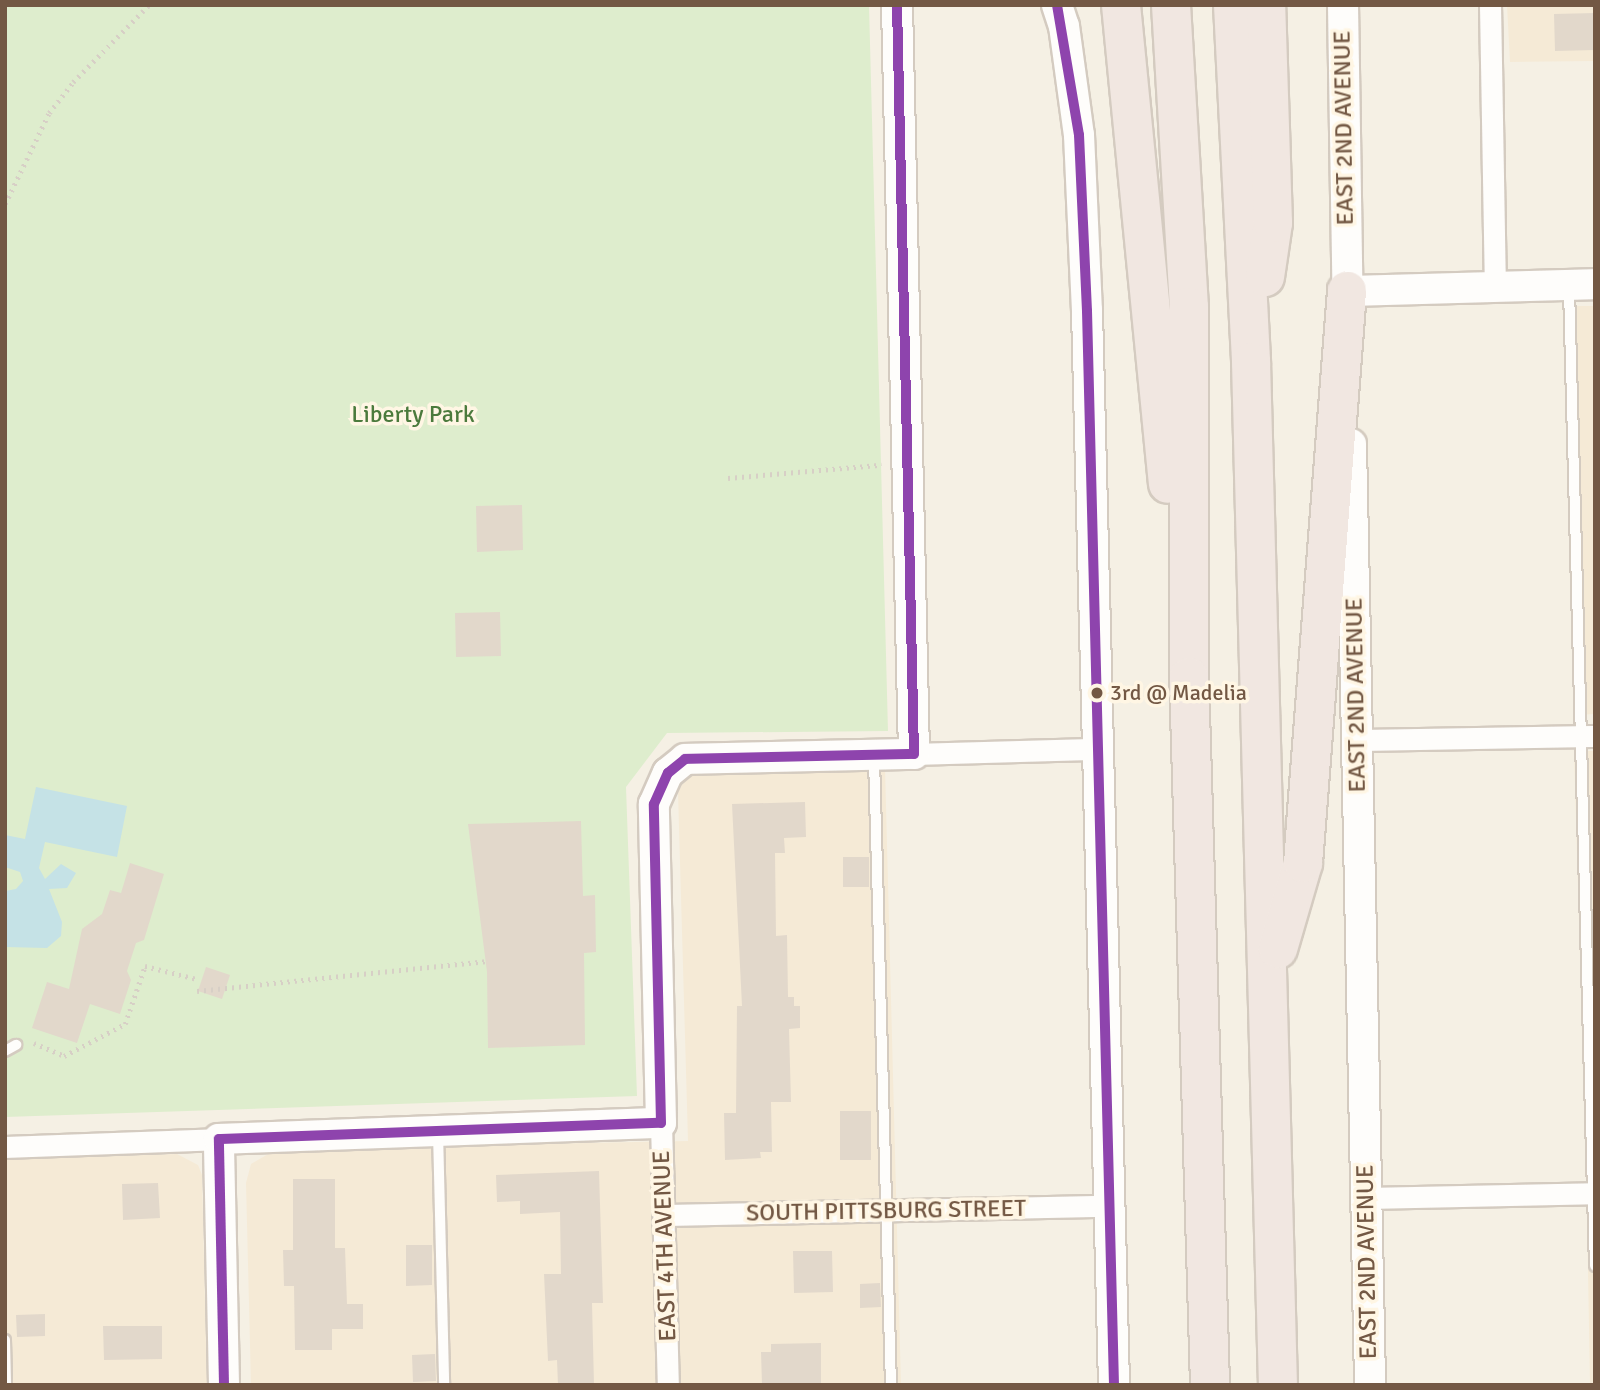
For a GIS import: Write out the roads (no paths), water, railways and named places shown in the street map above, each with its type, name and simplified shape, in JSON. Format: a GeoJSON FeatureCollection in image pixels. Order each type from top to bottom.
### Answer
{"type":"FeatureCollection","features":[{"type":"Feature","properties":{"kind":"highway"},"geometry":{"type":"LineString","coordinates":[[1121,5],[1189,677]]}},
{"type":"Feature","properties":{"kind":"highway"},"geometry":{"type":"LineString","coordinates":[[1171,5],[1188,294],[1189,677],[1210,1385]]}},
{"type":"Feature","properties":{"kind":"highway"},"geometry":{"type":"LineString","coordinates":[[1233,5],[1251,362],[1278,1385]]}},
{"type":"Feature","properties":{"kind":"highway"},"geometry":{"type":"LineString","coordinates":[[1251,362],[1273,223],[1266,5]]}},
{"type":"Feature","properties":{"kind":"highway"},"geometry":{"type":"LineString","coordinates":[[1268,985],[1303,863],[1347,291]]}},
{"type":"Feature","properties":{"kind":"street"},"geometry":{"type":"LineString","coordinates":[[897,5],[914,754]]}},
{"type":"Feature","properties":{"kind":"street"},"geometry":{"type":"LineString","coordinates":[[1057,5],[1079,135],[1114,1385]]}},
{"type":"Feature","properties":{"kind":"street","name":"EAST 2ND AVENUE"},"geometry":{"type":"LineString","coordinates":[[1343,5],[1370,1385]]}},
{"type":"Feature","properties":{"kind":"street"},"geometry":{"type":"LineString","coordinates":[[1490,5],[1495,286]]}},
{"type":"Feature","properties":{"kind":"street"},"geometry":{"type":"LineString","coordinates":[[1347,291],[1582,285]]}},
{"type":"Feature","properties":{"kind":"street"},"geometry":{"type":"LineString","coordinates":[[1357,740],[1588,736]]}},
{"type":"Feature","properties":{"kind":"street"},"geometry":{"type":"LineString","coordinates":[[874,755],[1098,749]]}},
{"type":"Feature","properties":{"kind":"street","name":"EAST 4TH AVENUE"},"geometry":{"type":"LineString","coordinates":[[668,1385],[654,804],[668,773],[685,759],[874,755]]}},
{"type":"Feature","properties":{"kind":"street"},"geometry":{"type":"LineString","coordinates":[[5,1147],[661,1122]]}},
{"type":"Feature","properties":{"kind":"street"},"geometry":{"type":"LineString","coordinates":[[219,1139],[224,1385]]}},
{"type":"Feature","properties":{"kind":"street"},"geometry":{"type":"LineString","coordinates":[[1365,1198],[1594,1193]]}},
{"type":"Feature","properties":{"kind":"street","name":"SOUTH PITTSBURG STREET"},"geometry":{"type":"LineString","coordinates":[[665,1215],[1108,1206]]}},
{"type":"Feature","properties":{"kind":"lane"},"geometry":{"type":"LineString","coordinates":[[1582,285],[1595,1266]]}},
{"type":"Feature","properties":{"kind":"lane"},"geometry":{"type":"LineString","coordinates":[[874,755],[891,1385]]}},
{"type":"Feature","properties":{"kind":"lane"},"geometry":{"type":"LineString","coordinates":[[5,1051],[16,1045]]}},
{"type":"Feature","properties":{"kind":"lane"},"geometry":{"type":"LineString","coordinates":[[438,1132],[444,1385]]}},
{"type":"Feature","properties":{"kind":"lane"},"geometry":{"type":"LineString","coordinates":[[5,1340],[6,1385]]}},
{"type":"Feature","properties":{"kind":"water"},"geometry":{"type":"Polygon","coordinates":[[[36,787],[127,806],[117,857],[45,842],[39,868],[45,879],[61,864],[76,873],[67,888],[49,889],[62,922],[61,936],[47,948],[5,947],[5,891],[16,889],[23,881],[20,872],[5,867],[5,835],[25,839],[36,787]]]}},
{"type":"Feature","properties":{"kind":"place","name":"3rd @ Madelia"},"geometry":{"type":"Point","coordinates":[1097,693]}},
{"type":"Feature","properties":{"kind":"park label","name":"Liberty Park"},"geometry":{"type":"Point","coordinates":[413,415]}}]}
